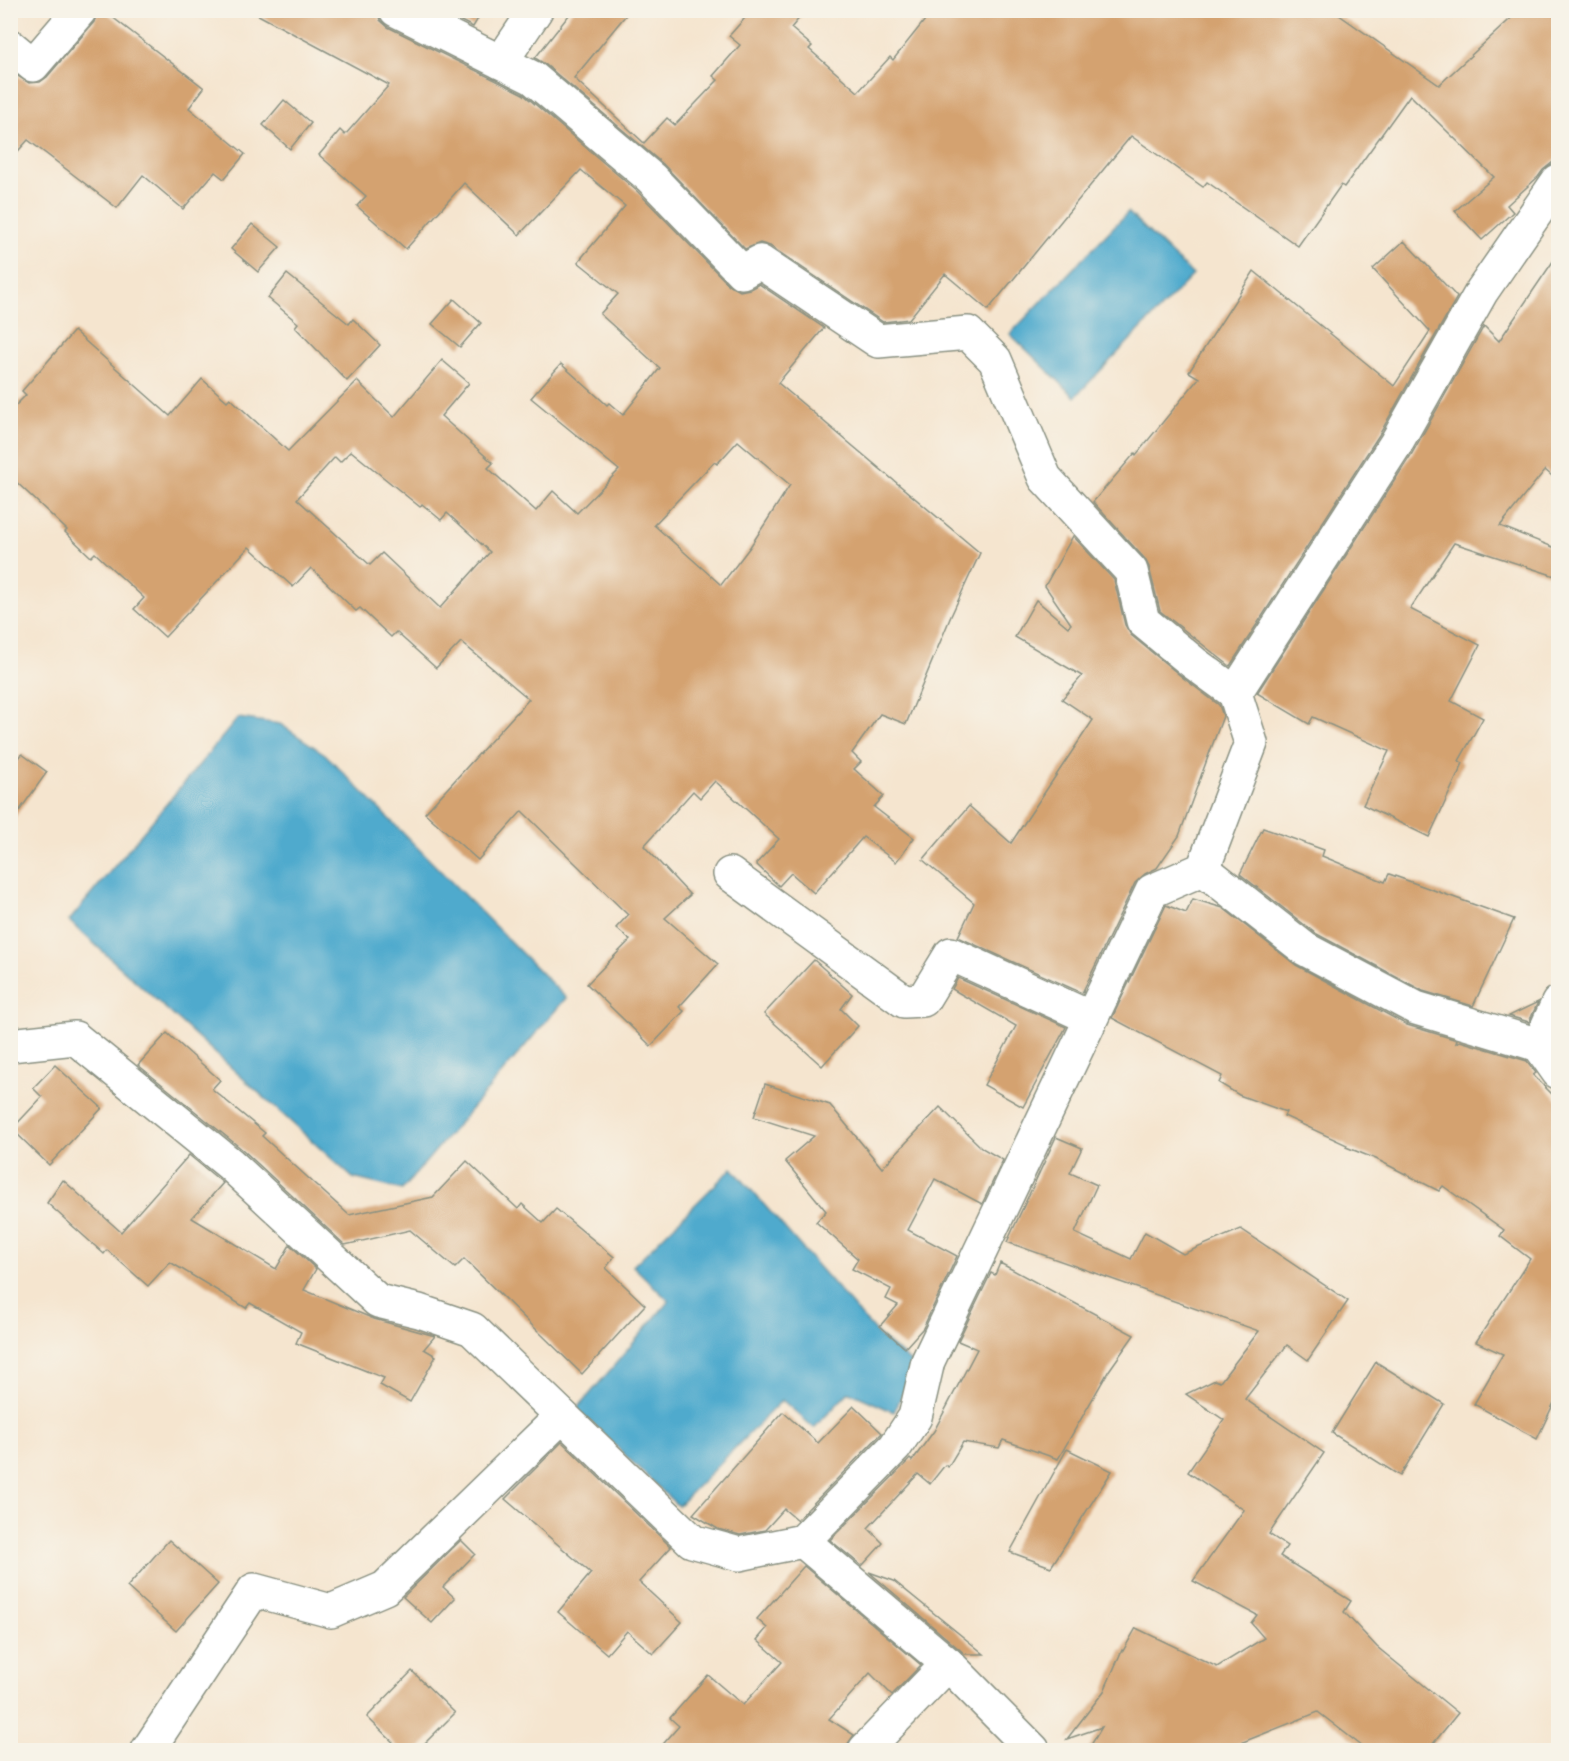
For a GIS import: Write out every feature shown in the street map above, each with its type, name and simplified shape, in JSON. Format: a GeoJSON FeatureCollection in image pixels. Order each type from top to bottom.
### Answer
{"type":"FeatureCollection","features":[{"type":"Feature","properties":{"kind":"street"},"geometry":{"type":"LineString","coordinates":[[10,46],[33,65],[80,10]]}},
{"type":"Feature","properties":{"kind":"street"},"geometry":{"type":"LineString","coordinates":[[10,1045],[75,1038],[230,1164],[378,1301],[419,1311],[472,1329],[692,1541],[739,1554],[802,1541],[895,1447],[915,1417],[928,1361],[1152,891],[1203,869],[1251,743],[1235,693],[1143,621],[1131,571],[1045,478],[995,360],[968,333],[878,341],[760,262],[742,272],[651,178],[533,78],[396,10]]}},
{"type":"Feature","properties":{"kind":"street"},"geometry":{"type":"LineString","coordinates":[[501,62],[536,10]]}},
{"type":"Feature","properties":{"kind":"street"},"geometry":{"type":"LineString","coordinates":[[1235,693],[1395,445],[1482,291],[1558,181]]}},
{"type":"Feature","properties":{"kind":"street"},"geometry":{"type":"LineString","coordinates":[[1203,869],[1305,949],[1416,1008],[1539,1045],[1558,1072]]}},
{"type":"Feature","properties":{"kind":"street"},"geometry":{"type":"LineString","coordinates":[[730,874],[904,1001],[923,1000],[951,954],[1091,1018]]}},
{"type":"Feature","properties":{"kind":"street"},"geometry":{"type":"LineString","coordinates":[[1539,1045],[1558,1003]]}},
{"type":"Feature","properties":{"kind":"street"},"geometry":{"type":"LineString","coordinates":[[147,1750],[254,1590],[331,1611],[385,1588],[562,1416]]}},
{"type":"Feature","properties":{"kind":"street"},"geometry":{"type":"LineString","coordinates":[[802,1541],[948,1664],[1033,1750]]}},
{"type":"Feature","properties":{"kind":"street"},"geometry":{"type":"LineString","coordinates":[[865,1750],[948,1664]]}},
{"type":"Feature","properties":{"kind":"water"},"geometry":{"type":"Polygon","coordinates":[[[1128,212],[1193,275],[1075,397],[1010,334],[1128,212]]]}},
{"type":"Feature","properties":{"kind":"water"},"geometry":{"type":"Polygon","coordinates":[[[238,718],[280,724],[325,754],[566,998],[402,1190],[353,1178],[69,921],[238,718]]]}},
{"type":"Feature","properties":{"kind":"water"},"geometry":{"type":"Polygon","coordinates":[[[732,1168],[879,1336],[916,1366],[894,1412],[849,1392],[814,1428],[782,1400],[678,1506],[577,1409],[669,1301],[633,1266],[732,1168]]]}},
{"type":"Feature","properties":{"kind":"building"},"geometry":{"type":"Polygon","coordinates":[[[98,10],[103,10],[204,88],[189,108],[245,154],[224,179],[215,172],[183,209],[143,175],[117,208],[28,140],[10,160],[10,71],[29,83],[40,82],[47,77],[94,22],[98,10]]]}},
{"type":"Feature","properties":{"kind":"building"},"geometry":{"type":"Polygon","coordinates":[[[249,10],[377,10],[380,20],[388,27],[523,94],[638,192],[729,285],[740,291],[759,284],[824,328],[778,383],[980,553],[906,724],[880,714],[852,753],[861,762],[854,769],[884,796],[874,807],[914,838],[896,862],[863,837],[814,893],[791,873],[779,886],[756,864],[779,839],[715,781],[700,798],[693,791],[644,846],[690,895],[665,918],[718,964],[679,1007],[684,1011],[651,1046],[587,984],[630,940],[616,928],[628,915],[522,811],[478,860],[425,813],[529,699],[461,642],[436,668],[396,632],[391,637],[360,608],[356,611],[311,568],[293,587],[249,547],[165,637],[134,609],[144,598],[95,553],[91,557],[65,532],[67,530],[10,476],[10,411],[26,395],[22,391],[74,331],[170,416],[202,379],[227,401],[230,398],[288,451],[357,381],[394,417],[442,360],[469,383],[441,416],[493,463],[488,468],[536,511],[553,491],[577,513],[619,470],[531,398],[561,364],[607,405],[609,403],[623,415],[660,368],[600,314],[618,294],[578,262],[625,206],[581,170],[519,235],[464,183],[406,249],[357,206],[366,196],[319,155],[340,130],[345,135],[389,85],[249,10]],[[738,441],[717,464],[714,462],[654,525],[721,585],[750,547],[790,485],[738,441]],[[351,451],[340,462],[335,457],[297,499],[370,565],[382,553],[440,608],[490,552],[447,513],[441,520],[422,504],[420,507],[351,451]]]}},
{"type":"Feature","properties":{"kind":"building"},"geometry":{"type":"Polygon","coordinates":[[[439,10],[483,10],[473,27],[439,10]]]}},
{"type":"Feature","properties":{"kind":"building"},"geometry":{"type":"Polygon","coordinates":[[[573,10],[630,10],[574,78],[644,143],[667,118],[675,125],[718,80],[713,76],[740,45],[729,36],[752,10],[806,10],[791,28],[812,46],[809,49],[858,92],[890,57],[893,60],[933,10],[1332,10],[1439,85],[1520,10],[1549,10],[1558,21],[1558,158],[1507,205],[1513,212],[1482,240],[1455,211],[1494,177],[1410,95],[1344,187],[1341,185],[1298,246],[1207,182],[1203,187],[1131,136],[988,310],[945,274],[909,319],[883,322],[770,246],[760,243],[745,249],[663,164],[535,58],[573,10]]]}},
{"type":"Feature","properties":{"kind":"building"},"geometry":{"type":"Polygon","coordinates":[[[284,100],[311,123],[290,149],[263,125],[284,100]]]}},
{"type":"Feature","properties":{"kind":"building"},"geometry":{"type":"Polygon","coordinates":[[[252,224],[280,247],[258,272],[231,249],[252,224]]]}},
{"type":"Feature","properties":{"kind":"building"},"geometry":{"type":"Polygon","coordinates":[[[1404,241],[1457,297],[1379,435],[1230,666],[1160,611],[1145,559],[1093,502],[1135,453],[1136,455],[1199,378],[1189,372],[1254,271],[1394,386],[1430,331],[1373,269],[1404,241]]]}},
{"type":"Feature","properties":{"kind":"building"},"geometry":{"type":"Polygon","coordinates":[[[1558,254],[1558,481],[1545,470],[1500,526],[1558,549],[1558,577],[1454,543],[1410,609],[1480,645],[1451,701],[1483,718],[1459,761],[1463,763],[1429,837],[1363,805],[1389,751],[1313,717],[1309,724],[1257,693],[1411,455],[1484,326],[1499,341],[1558,254]]]}},
{"type":"Feature","properties":{"kind":"building"},"geometry":{"type":"Polygon","coordinates":[[[287,274],[349,324],[353,319],[380,345],[347,381],[295,327],[298,323],[268,298],[287,274]]]}},
{"type":"Feature","properties":{"kind":"building"},"geometry":{"type":"Polygon","coordinates":[[[454,299],[481,323],[460,347],[432,324],[454,299]]]}},
{"type":"Feature","properties":{"kind":"building"},"geometry":{"type":"Polygon","coordinates":[[[1073,536],[1114,580],[1125,625],[1131,635],[1219,705],[1223,716],[1179,836],[1157,868],[1145,874],[1135,883],[1082,993],[958,937],[974,903],[923,860],[969,806],[1011,843],[1093,720],[1062,699],[1082,676],[1015,637],[1036,600],[1068,627],[1071,624],[1045,586],[1073,536]]]}},
{"type":"Feature","properties":{"kind":"building"},"geometry":{"type":"Polygon","coordinates":[[[22,754],[47,772],[10,824],[10,770],[22,754]]]}},
{"type":"Feature","properties":{"kind":"building"},"geometry":{"type":"Polygon","coordinates":[[[1263,828],[1324,850],[1322,856],[1385,882],[1389,874],[1514,919],[1473,1006],[1423,991],[1315,933],[1240,874],[1263,828]]]}},
{"type":"Feature","properties":{"kind":"building"},"geometry":{"type":"Polygon","coordinates":[[[1193,899],[1223,908],[1296,965],[1407,1025],[1457,1040],[1456,1043],[1460,1041],[1527,1061],[1536,1073],[1533,1075],[1558,1100],[1558,1394],[1537,1439],[1474,1404],[1503,1354],[1476,1342],[1530,1259],[1500,1236],[1504,1230],[1443,1186],[1439,1191],[1284,1116],[1286,1112],[1239,1095],[1219,1083],[1222,1076],[1112,1018],[1166,905],[1186,913],[1193,899]]]}},
{"type":"Feature","properties":{"kind":"building"},"geometry":{"type":"Polygon","coordinates":[[[814,960],[852,994],[841,1009],[858,1026],[822,1066],[764,1014],[814,960]]]}},
{"type":"Feature","properties":{"kind":"building"},"geometry":{"type":"Polygon","coordinates":[[[958,978],[1066,1027],[1023,1107],[984,1085],[1016,1026],[952,989],[958,978]]]}},
{"type":"Feature","properties":{"kind":"building"},"geometry":{"type":"Polygon","coordinates":[[[1538,1002],[1529,1022],[1509,1016],[1538,1002]]]}},
{"type":"Feature","properties":{"kind":"building"},"geometry":{"type":"Polygon","coordinates":[[[167,1033],[220,1080],[212,1089],[265,1133],[262,1136],[349,1215],[433,1197],[467,1161],[518,1209],[522,1204],[543,1223],[556,1209],[614,1257],[606,1268],[645,1305],[582,1374],[464,1259],[455,1268],[410,1230],[345,1245],[243,1150],[138,1065],[167,1033]]]}},
{"type":"Feature","properties":{"kind":"building"},"geometry":{"type":"Polygon","coordinates":[[[55,1065],[102,1108],[49,1165],[12,1129],[42,1097],[33,1088],[55,1065]]]}},
{"type":"Feature","properties":{"kind":"building"},"geometry":{"type":"Polygon","coordinates":[[[765,1084],[830,1105],[882,1168],[940,1107],[982,1148],[1003,1160],[982,1204],[935,1179],[908,1230],[957,1256],[923,1328],[905,1348],[880,1326],[898,1305],[886,1299],[891,1289],[852,1269],[858,1259],[816,1222],[826,1211],[785,1161],[814,1136],[754,1117],[765,1084]]]}},
{"type":"Feature","properties":{"kind":"building"},"geometry":{"type":"Polygon","coordinates":[[[1056,1137],[1082,1148],[1070,1173],[1097,1185],[1075,1233],[1131,1259],[1145,1232],[1183,1254],[1241,1229],[1348,1301],[1308,1360],[1287,1345],[1245,1399],[1324,1453],[1269,1534],[1287,1546],[1280,1556],[1351,1601],[1344,1612],[1377,1647],[1458,1713],[1428,1750],[1367,1750],[1318,1712],[1223,1750],[1088,1750],[1102,1727],[1067,1739],[1104,1691],[1122,1650],[1136,1628],[1217,1667],[1264,1638],[1251,1623],[1257,1615],[1193,1581],[1244,1510],[1188,1472],[1224,1420],[1186,1394],[1215,1380],[1220,1382],[1259,1331],[1007,1242],[1056,1137]]]}},
{"type":"Feature","properties":{"kind":"building"},"geometry":{"type":"Polygon","coordinates":[[[189,1155],[223,1183],[192,1218],[276,1269],[290,1245],[316,1269],[304,1290],[374,1319],[435,1336],[424,1349],[436,1356],[410,1402],[380,1385],[384,1378],[296,1343],[301,1332],[250,1303],[246,1308],[170,1262],[148,1286],[107,1250],[104,1254],[47,1203],[63,1180],[121,1232],[189,1155]]]}},
{"type":"Feature","properties":{"kind":"building"},"geometry":{"type":"Polygon","coordinates":[[[1000,1263],[1134,1335],[1108,1372],[1058,1459],[1003,1440],[999,1448],[963,1442],[948,1467],[945,1465],[930,1484],[918,1474],[868,1528],[883,1543],[862,1566],[830,1540],[910,1459],[912,1461],[934,1431],[977,1349],[958,1341],[991,1273],[995,1275],[1000,1263]]]}},
{"type":"Feature","properties":{"kind":"building"},"geometry":{"type":"Polygon","coordinates":[[[1376,1362],[1444,1404],[1400,1476],[1332,1433],[1376,1362]]]}},
{"type":"Feature","properties":{"kind":"building"},"geometry":{"type":"Polygon","coordinates":[[[854,1406],[882,1433],[797,1520],[784,1509],[765,1530],[740,1535],[718,1529],[693,1514],[783,1412],[818,1443],[854,1406]]]}},
{"type":"Feature","properties":{"kind":"building"},"geometry":{"type":"Polygon","coordinates":[[[562,1442],[671,1547],[639,1582],[682,1622],[653,1654],[627,1631],[607,1654],[558,1612],[591,1573],[505,1499],[562,1442]]]}},
{"type":"Feature","properties":{"kind":"building"},"geometry":{"type":"Polygon","coordinates":[[[1067,1449],[1112,1471],[1051,1567],[1010,1552],[1067,1449]]]}},
{"type":"Feature","properties":{"kind":"building"},"geometry":{"type":"Polygon","coordinates":[[[169,1540],[218,1584],[176,1631],[127,1587],[169,1540]]]}},
{"type":"Feature","properties":{"kind":"building"},"geometry":{"type":"Polygon","coordinates":[[[461,1540],[475,1554],[443,1587],[455,1598],[432,1623],[403,1597],[461,1540]]]}},
{"type":"Feature","properties":{"kind":"building"},"geometry":{"type":"Polygon","coordinates":[[[804,1566],[921,1665],[892,1695],[870,1673],[829,1719],[854,1735],[847,1745],[847,1750],[658,1750],[679,1726],[670,1718],[708,1675],[743,1705],[782,1662],[757,1640],[767,1628],[757,1619],[804,1566]]]}},
{"type":"Feature","properties":{"kind":"building"},"geometry":{"type":"Polygon","coordinates":[[[869,1572],[894,1581],[984,1654],[965,1654],[869,1572]]]}},
{"type":"Feature","properties":{"kind":"building"},"geometry":{"type":"Polygon","coordinates":[[[412,1671],[455,1713],[418,1750],[401,1750],[367,1717],[412,1671]]]}}]}
